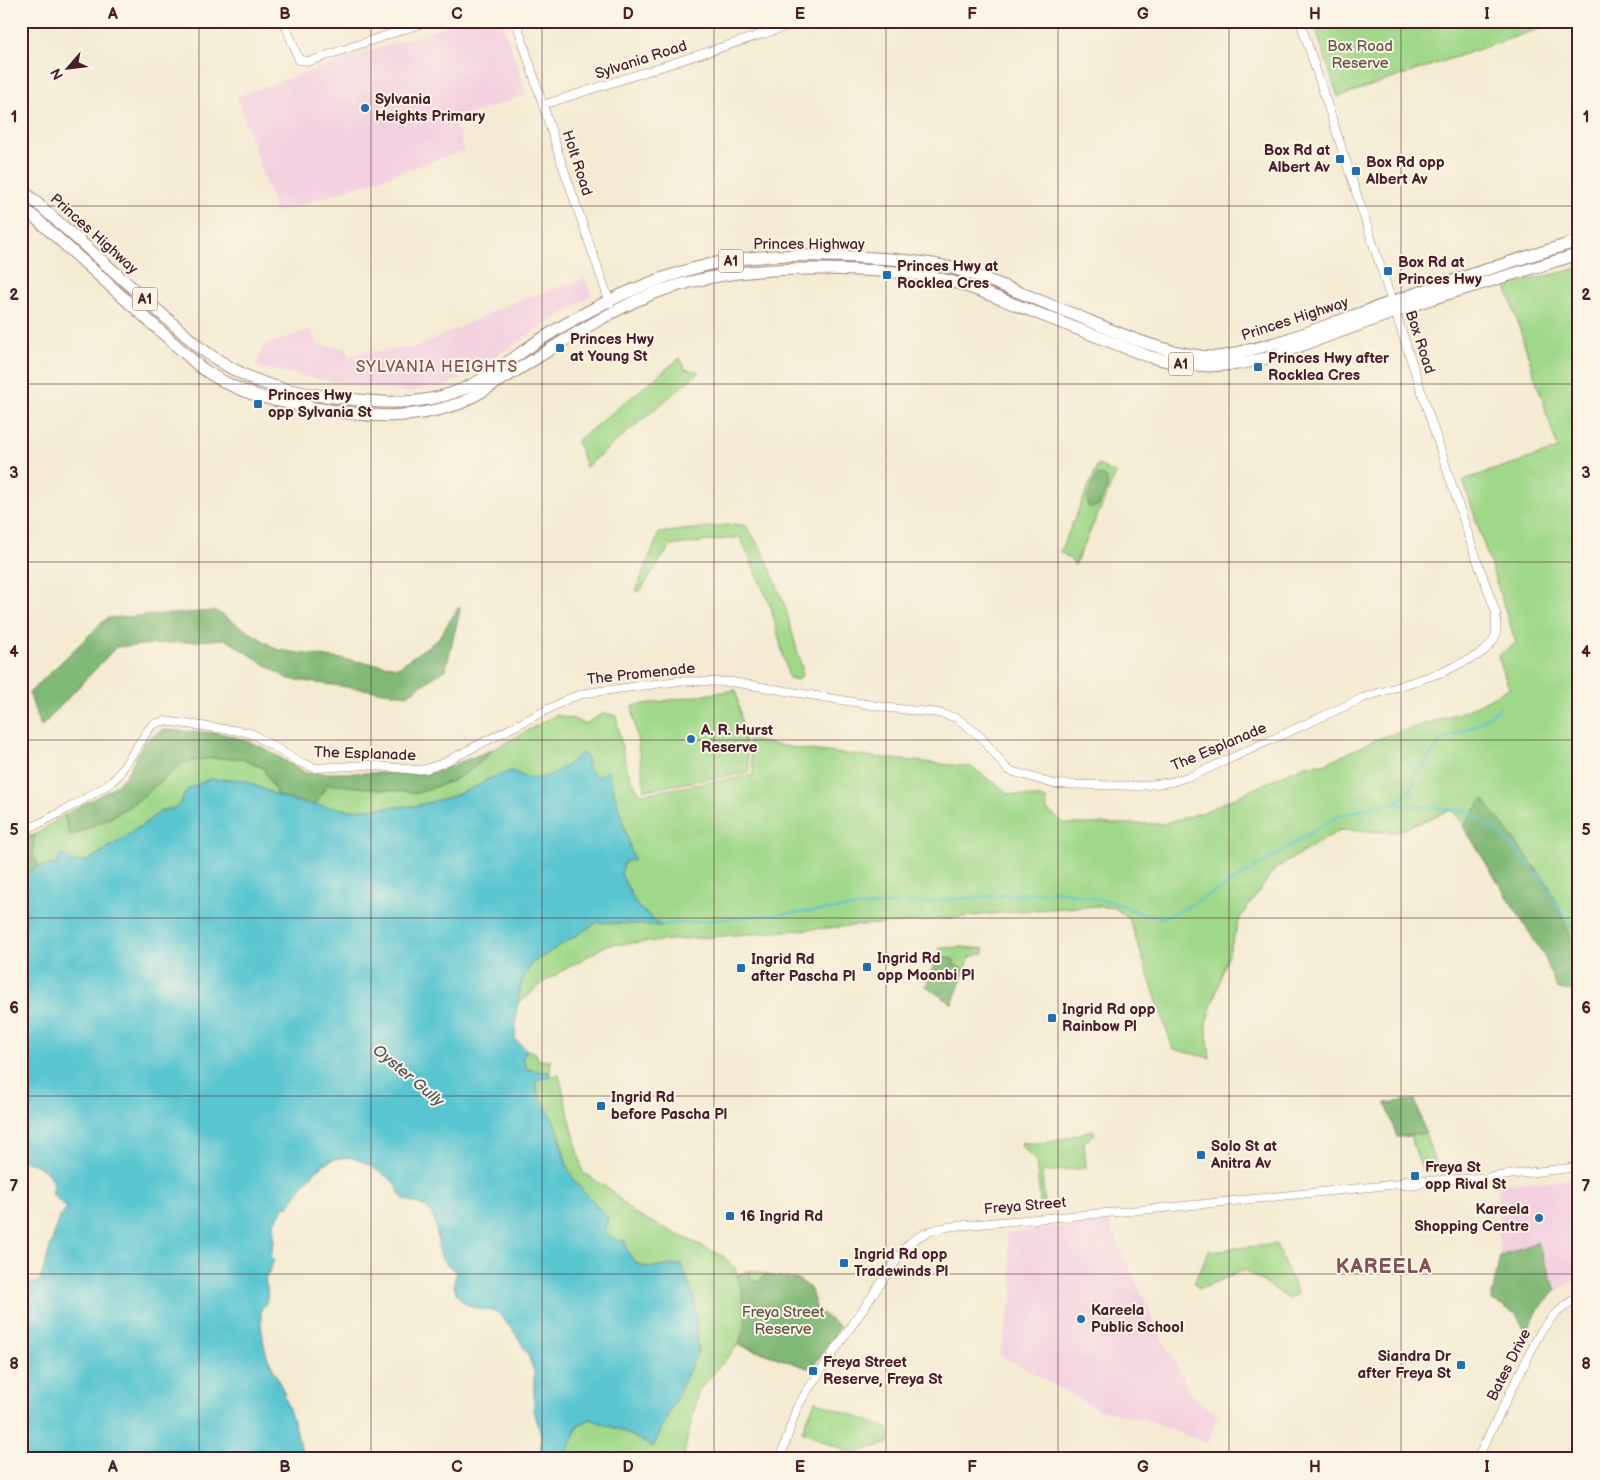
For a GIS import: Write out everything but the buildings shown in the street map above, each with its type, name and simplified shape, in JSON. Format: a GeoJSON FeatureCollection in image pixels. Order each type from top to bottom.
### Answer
{"type":"FeatureCollection","features":[{"type":"Feature","properties":{"kind":"highway","name":"Princes Highway"},"geometry":{"type":"LineString","coordinates":[[21,189],[198,347],[230,368],[266,385],[282,389],[337,398],[405,403],[447,396],[463,389],[493,372],[568,322],[609,300],[664,277],[713,263],[727,261],[775,256],[822,256],[907,260],[954,268],[1149,344],[1177,352],[1217,357],[1265,347],[1394,307],[1440,297],[1579,254]]}},
{"type":"Feature","properties":{"kind":"highway","name":"Princes Highway"},"geometry":{"type":"LineString","coordinates":[[21,205],[200,367],[231,387],[247,394],[279,402],[362,415],[405,416],[443,410],[461,404],[583,329],[648,296],[668,289],[729,274],[776,269],[824,268],[906,272],[947,280],[982,292],[1147,356],[1175,363],[1209,366],[1238,364],[1267,358],[1394,307],[1579,241]]}},
{"type":"Feature","properties":{"kind":"highway"},"geometry":{"type":"LineString","coordinates":[[167,319],[177,335],[200,357],[200,367],[212,367],[242,383],[260,388],[282,389]]}},
{"type":"Feature","properties":{"kind":"street"},"geometry":{"type":"LineString","coordinates":[[284,21],[299,60],[313,60],[429,21]]}},
{"type":"Feature","properties":{"kind":"street","name":"Holt Road"},"geometry":{"type":"LineString","coordinates":[[516,21],[614,312]]}},
{"type":"Feature","properties":{"kind":"street","name":"Sylvania Road"},"geometry":{"type":"LineString","coordinates":[[543,105],[803,21]]}},
{"type":"Feature","properties":{"kind":"street","name":"Box Road"},"geometry":{"type":"LineString","coordinates":[[1300,21],[1471,543],[1496,613]]}},
{"type":"Feature","properties":{"kind":"street","name":"The Esplanade"},"geometry":{"type":"LineString","coordinates":[[810,694],[890,708],[938,713],[957,718],[980,737],[1008,770],[1054,784],[1149,786],[1194,775],[1363,698],[1443,672],[1472,659],[1485,650],[1494,640],[1498,625],[1496,613]]}},
{"type":"Feature","properties":{"kind":"street","name":"The Promenade"},"geometry":{"type":"LineString","coordinates":[[485,740],[570,698],[586,693],[680,681],[703,681],[732,682],[810,694]]}},
{"type":"Feature","properties":{"kind":"street","name":"The Esplanade"},"geometry":{"type":"LineString","coordinates":[[21,830],[26,830],[40,823],[109,784],[117,777],[148,730],[154,724],[164,721],[247,732],[299,762],[316,768],[368,765],[406,770],[426,769],[443,763],[485,740]]}},
{"type":"Feature","properties":{"kind":"street","name":"Freya Street"},"geometry":{"type":"LineString","coordinates":[[780,1459],[796,1410],[813,1381],[905,1248],[922,1235],[937,1229],[1400,1184],[1405,1180],[1418,1179],[1425,1181],[1480,1178],[1481,1174],[1485,1172],[1490,1177],[1579,1166]]}},
{"type":"Feature","properties":{"kind":"street","name":"Bates Drive"},"geometry":{"type":"LineString","coordinates":[[1477,1459],[1541,1331],[1554,1315],[1579,1295]]}},
{"type":"Feature","properties":{"kind":"shaded area","name":"Sylvania Heights Primary"},"geometry":{"type":"Polygon","coordinates":[[[460,21],[502,21],[527,95],[454,119],[464,151],[276,213],[237,96],[460,21]]]}},
{"type":"Feature","properties":{"kind":"shaded area"},"geometry":{"type":"Polygon","coordinates":[[[585,278],[591,294],[587,298],[466,375],[447,385],[406,392],[329,381],[258,367],[256,365],[264,345],[312,329],[317,344],[347,349],[350,356],[363,352],[418,347],[514,302],[585,278]]]}},
{"type":"Feature","properties":{"kind":"shaded area","name":"Kareela Shopping Centre"},"geometry":{"type":"Polygon","coordinates":[[[1579,1179],[1579,1279],[1556,1290],[1537,1243],[1500,1256],[1497,1191],[1504,1184],[1579,1179]]]}},
{"type":"Feature","properties":{"kind":"shaded area","name":"Kareela Public School"},"geometry":{"type":"Polygon","coordinates":[[[1109,1223],[1161,1336],[1194,1398],[1217,1415],[1208,1444],[1143,1419],[1100,1410],[1000,1355],[1014,1292],[1006,1233],[1109,1223]]]}},
{"type":"Feature","properties":{"kind":"green space","name":"Box Road Reserve"},"geometry":{"type":"Polygon","coordinates":[[[1313,21],[1562,21],[1338,97],[1313,21]]]}},
{"type":"Feature","properties":{"kind":"green space"},"geometry":{"type":"Polygon","coordinates":[[[1579,268],[1579,820],[1573,822],[1579,838],[1579,990],[1537,899],[1451,810],[1396,832],[1340,830],[1275,869],[1240,918],[1206,1023],[1210,1058],[1173,1049],[1129,918],[1115,908],[1098,906],[1018,911],[906,923],[607,945],[545,981],[517,1005],[522,981],[532,963],[598,922],[662,926],[637,906],[621,874],[625,861],[633,860],[608,772],[596,777],[587,769],[571,766],[540,779],[531,779],[512,771],[454,796],[415,806],[349,810],[315,806],[326,784],[352,786],[474,768],[494,749],[556,715],[585,724],[604,713],[616,716],[627,769],[631,779],[642,794],[754,775],[748,740],[807,750],[971,767],[1010,794],[1046,799],[1047,810],[1065,824],[1163,824],[1204,812],[1305,765],[1324,764],[1380,738],[1468,710],[1509,688],[1498,656],[1516,643],[1463,480],[1558,449],[1506,286],[1579,268]]]}},
{"type":"Feature","properties":{"kind":"green space"},"geometry":{"type":"Polygon","coordinates":[[[680,358],[685,369],[699,372],[586,467],[577,441],[680,358]]]}},
{"type":"Feature","properties":{"kind":"green space"},"geometry":{"type":"Polygon","coordinates":[[[1098,465],[1116,474],[1075,565],[1060,552],[1098,465]]]}},
{"type":"Feature","properties":{"kind":"green space"},"geometry":{"type":"Polygon","coordinates":[[[1096,476],[1106,477],[1107,488],[1099,505],[1091,508],[1088,506],[1087,498],[1096,476]]]}},
{"type":"Feature","properties":{"kind":"green space"},"geometry":{"type":"Polygon","coordinates":[[[735,524],[746,526],[763,551],[785,606],[802,668],[801,677],[798,680],[789,678],[771,607],[740,537],[670,546],[640,591],[636,591],[659,533],[735,524]]]}},
{"type":"Feature","properties":{"kind":"green space"},"geometry":{"type":"Polygon","coordinates":[[[459,607],[460,610],[446,669],[407,695],[288,679],[225,639],[116,647],[41,727],[29,693],[107,618],[216,611],[278,650],[398,667],[437,640],[459,607]]]}},
{"type":"Feature","properties":{"kind":"green space","name":"A. R. Hurst Reserve"},"geometry":{"type":"Polygon","coordinates":[[[736,690],[750,772],[645,790],[632,706],[736,690]]]}},
{"type":"Feature","properties":{"kind":"green space"},"geometry":{"type":"Polygon","coordinates":[[[162,730],[219,733],[238,738],[262,747],[306,773],[432,773],[494,749],[474,768],[452,781],[418,793],[327,784],[315,806],[278,796],[263,768],[239,758],[211,758],[183,763],[137,801],[110,818],[70,836],[64,815],[111,789],[126,776],[144,742],[162,730]]]}},
{"type":"Feature","properties":{"kind":"green space"},"geometry":{"type":"Polygon","coordinates":[[[211,758],[239,758],[263,768],[278,796],[244,780],[188,789],[177,808],[163,810],[87,861],[38,866],[33,853],[35,835],[64,815],[71,836],[110,818],[137,801],[183,763],[211,758]]]}},
{"type":"Feature","properties":{"kind":"green space"},"geometry":{"type":"Polygon","coordinates":[[[1483,799],[1549,886],[1573,942],[1579,942],[1579,992],[1557,989],[1544,956],[1463,826],[1483,799]]]}},
{"type":"Feature","properties":{"kind":"green space"},"geometry":{"type":"Polygon","coordinates":[[[35,835],[33,853],[38,866],[21,878],[21,838],[35,835]]]}},
{"type":"Feature","properties":{"kind":"green space"},"geometry":{"type":"Polygon","coordinates":[[[940,948],[984,949],[984,953],[970,957],[952,1004],[926,986],[940,948]]]}},
{"type":"Feature","properties":{"kind":"green space"},"geometry":{"type":"Polygon","coordinates":[[[938,954],[954,960],[954,965],[965,970],[952,1004],[926,986],[938,954]]]}},
{"type":"Feature","properties":{"kind":"green space"},"geometry":{"type":"Polygon","coordinates":[[[527,1050],[536,1053],[538,1060],[551,1061],[550,1073],[527,1069],[522,1059],[527,1050]]]}},
{"type":"Feature","properties":{"kind":"green space"},"geometry":{"type":"Polygon","coordinates":[[[559,1075],[583,1173],[611,1190],[633,1213],[724,1257],[735,1268],[737,1275],[751,1270],[766,1275],[799,1280],[810,1288],[817,1310],[840,1327],[811,1369],[738,1345],[699,1390],[684,1452],[686,1459],[567,1459],[568,1450],[578,1425],[591,1419],[623,1431],[653,1447],[698,1351],[694,1298],[681,1264],[653,1267],[638,1264],[628,1252],[625,1241],[618,1241],[607,1234],[605,1229],[607,1221],[595,1203],[574,1183],[567,1166],[558,1129],[542,1102],[535,1081],[559,1075]]]}},
{"type":"Feature","properties":{"kind":"green space"},"geometry":{"type":"Polygon","coordinates":[[[1415,1100],[1437,1170],[1423,1172],[1410,1136],[1397,1137],[1386,1103],[1415,1100]]]}},
{"type":"Feature","properties":{"kind":"green space"},"geometry":{"type":"Polygon","coordinates":[[[1415,1100],[1425,1133],[1397,1137],[1386,1103],[1415,1100]]]}},
{"type":"Feature","properties":{"kind":"green space"},"geometry":{"type":"Polygon","coordinates":[[[1093,1130],[1095,1134],[1084,1142],[1086,1168],[1042,1172],[1045,1209],[1041,1209],[1036,1160],[1021,1146],[1022,1142],[1048,1142],[1093,1130]]]}},
{"type":"Feature","properties":{"kind":"green space"},"geometry":{"type":"Polygon","coordinates":[[[1537,1242],[1556,1290],[1540,1307],[1526,1332],[1516,1314],[1491,1300],[1500,1256],[1537,1242]]]}},
{"type":"Feature","properties":{"kind":"green space"},"geometry":{"type":"Polygon","coordinates":[[[1276,1244],[1298,1294],[1289,1299],[1245,1270],[1199,1289],[1194,1282],[1209,1251],[1276,1244]]]}},
{"type":"Feature","properties":{"kind":"green space","name":"Freya Street Reserve"},"geometry":{"type":"Polygon","coordinates":[[[751,1270],[750,1279],[757,1282],[766,1275],[799,1280],[810,1288],[817,1310],[840,1327],[811,1369],[739,1344],[746,1321],[741,1287],[737,1276],[751,1270]]]}},
{"type":"Feature","properties":{"kind":"green space"},"geometry":{"type":"Polygon","coordinates":[[[815,1401],[889,1429],[889,1443],[852,1454],[802,1431],[815,1401]]]}},
{"type":"Feature","properties":{"kind":"green space"},"geometry":{"type":"Polygon","coordinates":[[[279,1434],[303,1453],[294,1451],[297,1459],[250,1459],[279,1434]]]}},
{"type":"Feature","properties":{"kind":"water","name":"Oyster Gully"},"geometry":{"type":"Polygon","coordinates":[[[581,753],[587,757],[588,768],[596,777],[608,771],[634,861],[625,861],[621,874],[637,906],[662,926],[598,922],[532,963],[522,981],[517,1005],[515,1039],[527,1050],[522,1059],[527,1069],[550,1073],[549,1076],[535,1081],[536,1088],[558,1130],[565,1161],[571,1175],[595,1203],[596,1207],[601,1209],[608,1218],[605,1229],[607,1234],[618,1241],[625,1241],[628,1252],[638,1264],[653,1267],[681,1264],[694,1298],[698,1351],[653,1447],[623,1431],[591,1419],[578,1425],[568,1450],[567,1459],[540,1459],[541,1435],[534,1410],[534,1372],[528,1355],[513,1330],[497,1312],[472,1307],[462,1301],[456,1293],[454,1285],[456,1273],[442,1259],[437,1231],[429,1211],[422,1205],[401,1197],[396,1185],[383,1174],[360,1161],[347,1158],[335,1159],[324,1164],[306,1182],[289,1206],[284,1207],[274,1224],[274,1242],[271,1255],[274,1261],[265,1280],[267,1299],[261,1309],[264,1345],[267,1356],[283,1390],[303,1453],[286,1451],[270,1459],[21,1459],[21,1325],[28,1306],[26,1285],[38,1282],[41,1277],[59,1218],[67,1208],[53,1195],[52,1181],[49,1175],[38,1166],[21,1160],[21,878],[38,866],[58,863],[62,853],[71,862],[87,861],[163,810],[177,808],[188,789],[209,779],[244,780],[278,796],[297,802],[349,810],[415,806],[454,796],[481,784],[485,780],[512,771],[529,778],[545,777],[565,767],[581,753]]]}},
{"type":"Feature","properties":{"kind":"waterway"},"geometry":{"type":"LineString","coordinates":[[1395,803],[1411,789],[1416,775],[1443,740],[1476,725],[1501,707]]}},
{"type":"Feature","properties":{"kind":"waterway"},"geometry":{"type":"LineString","coordinates":[[660,925],[1059,891],[1116,903],[1143,914],[1162,918],[1176,913],[1232,882],[1338,816],[1375,806],[1394,804],[1467,811],[1506,839],[1545,884],[1571,928],[1579,932]]}},
{"type":"Feature","properties":{"kind":"waterway"},"geometry":{"type":"LineString","coordinates":[[303,1453],[306,1459]]}},
{"type":"Feature","properties":{"kind":"place","name":"Sylvania Heights Primary"},"geometry":{"type":"Point","coordinates":[365,108]}},
{"type":"Feature","properties":{"kind":"place","name":"Box Rd at Albert Av"},"geometry":{"type":"Point","coordinates":[1340,159]}},
{"type":"Feature","properties":{"kind":"place","name":"Box Rd opp Albert Av"},"geometry":{"type":"Point","coordinates":[1356,171]}},
{"type":"Feature","properties":{"kind":"place","name":"Box Rd at Princes Hwy"},"geometry":{"type":"Point","coordinates":[1388,271]}},
{"type":"Feature","properties":{"kind":"place","name":"Princes Hwy at Rocklea Cres"},"geometry":{"type":"Point","coordinates":[887,275]}},
{"type":"Feature","properties":{"kind":"place","name":"Princes Hwy at Young St"},"geometry":{"type":"Point","coordinates":[560,348]}},
{"type":"Feature","properties":{"kind":"place","name":"Princes Hwy after Rocklea Cres"},"geometry":{"type":"Point","coordinates":[1258,367]}},
{"type":"Feature","properties":{"kind":"place","name":"Princes Hwy opp Sylvania St"},"geometry":{"type":"Point","coordinates":[258,404]}},
{"type":"Feature","properties":{"kind":"place","name":"A. R. Hurst Reserve"},"geometry":{"type":"Point","coordinates":[691,739]}},
{"type":"Feature","properties":{"kind":"place","name":"Ingrid Rd opp Moonbi Pl"},"geometry":{"type":"Point","coordinates":[867,967]}},
{"type":"Feature","properties":{"kind":"place","name":"Ingrid Rd after Pascha Pl"},"geometry":{"type":"Point","coordinates":[741,968]}},
{"type":"Feature","properties":{"kind":"place","name":"Ingrid Rd opp Rainbow Pl"},"geometry":{"type":"Point","coordinates":[1052,1018]}},
{"type":"Feature","properties":{"kind":"place","name":"Ingrid Rd before Pascha Pl"},"geometry":{"type":"Point","coordinates":[601,1106]}},
{"type":"Feature","properties":{"kind":"place","name":"Solo St at Anitra Av"},"geometry":{"type":"Point","coordinates":[1201,1155]}},
{"type":"Feature","properties":{"kind":"place","name":"Freya St opp Rival St"},"geometry":{"type":"Point","coordinates":[1415,1176]}},
{"type":"Feature","properties":{"kind":"place","name":"16 Ingrid Rd"},"geometry":{"type":"Point","coordinates":[730,1216]}},
{"type":"Feature","properties":{"kind":"place","name":"Kareela Shopping Centre"},"geometry":{"type":"Point","coordinates":[1539,1218]}},
{"type":"Feature","properties":{"kind":"place","name":"Ingrid Rd opp Tradewinds Pl"},"geometry":{"type":"Point","coordinates":[844,1263]}},
{"type":"Feature","properties":{"kind":"place","name":"Kareela Public School"},"geometry":{"type":"Point","coordinates":[1081,1319]}},
{"type":"Feature","properties":{"kind":"place","name":"Siandra Dr after Freya St"},"geometry":{"type":"Point","coordinates":[1461,1365]}},
{"type":"Feature","properties":{"kind":"place","name":"Freya Street Reserve, Freya St"},"geometry":{"type":"Point","coordinates":[813,1371]}},
{"type":"Feature","properties":{"kind":"district","name":"SYLVANIA HEIGHTS"},"geometry":{"type":"Point","coordinates":[437,367]}},
{"type":"Feature","properties":{"kind":"district","name":"KAREELA"},"geometry":{"type":"Point","coordinates":[1384,1267]}}]}
